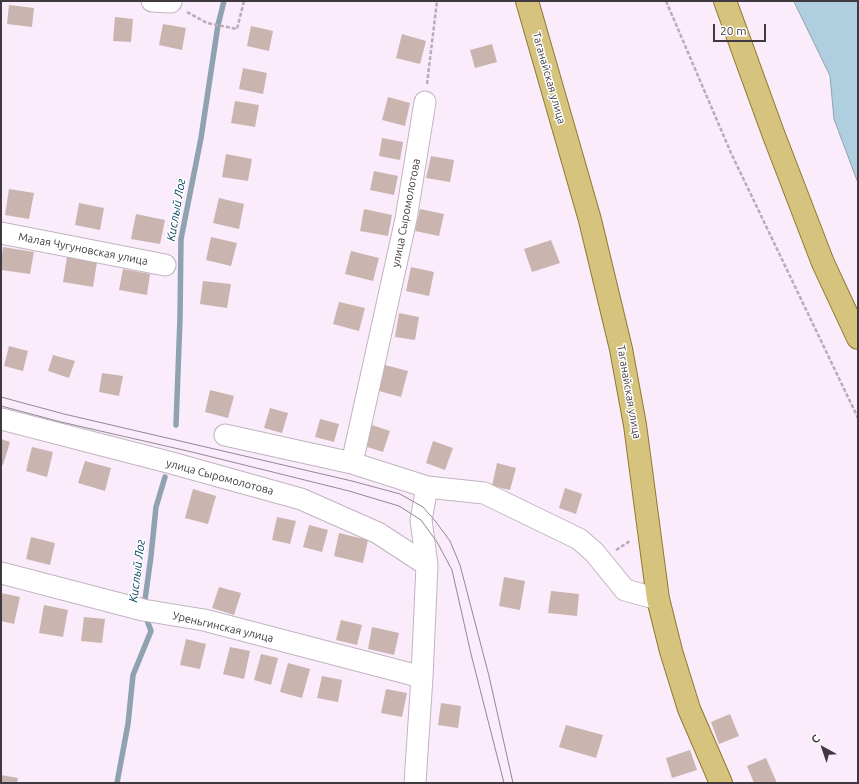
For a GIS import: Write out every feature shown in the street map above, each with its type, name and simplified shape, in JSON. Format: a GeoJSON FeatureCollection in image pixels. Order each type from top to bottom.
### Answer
{"type":"FeatureCollection","features":[{"type":"Feature","properties":{"kind":"main road","name":"Таганайская улица"},"geometry":{"type":"LineString","coordinates":[[527,1],[590,220],[621,349],[635,425],[658,599],[671,651],[689,709],[721,783]]}},
{"type":"Feature","properties":{"kind":"main road"},"geometry":{"type":"LineString","coordinates":[[725,1],[773,133],[823,263],[858,338]]}},
{"type":"Feature","properties":{"kind":"street","name":"улица Сыромолотова"},"geometry":{"type":"LineString","coordinates":[[352,463],[406,219],[425,102]]}},
{"type":"Feature","properties":{"kind":"street","name":"Малая Чугуновская улица"},"geometry":{"type":"LineString","coordinates":[[1,233],[165,265]]}},
{"type":"Feature","properties":{"kind":"street","name":"улица Сыромолотова"},"geometry":{"type":"LineString","coordinates":[[1,419],[168,462],[302,499],[378,533],[427,566]]}},
{"type":"Feature","properties":{"kind":"street"},"geometry":{"type":"LineString","coordinates":[[224,435],[352,463],[427,487],[484,493],[579,539],[594,552],[625,590],[658,599]]}},
{"type":"Feature","properties":{"kind":"street"},"geometry":{"type":"LineString","coordinates":[[415,783],[427,566],[421,520],[427,487]]}},
{"type":"Feature","properties":{"kind":"street","name":"Уреньгинская улица"},"geometry":{"type":"LineString","coordinates":[[1,574],[143,610],[204,620],[422,677]]}},
{"type":"Feature","properties":{"kind":"path"},"geometry":{"type":"LineString","coordinates":[[162,2],[207,23],[237,29],[244,1]]}},
{"type":"Feature","properties":{"kind":"path"},"geometry":{"type":"LineString","coordinates":[[425,102],[437,1]]}},
{"type":"Feature","properties":{"kind":"path"},"geometry":{"type":"LineString","coordinates":[[666,1],[731,153],[858,418]]}},
{"type":"Feature","properties":{"kind":"path"},"geometry":{"type":"LineString","coordinates":[[594,552],[618,550],[632,540]]}},
{"type":"Feature","properties":{"kind":"water"},"geometry":{"type":"Polygon","coordinates":[[[794,1],[858,1],[858,183],[834,119],[830,76],[794,1]]]}},
{"type":"Feature","properties":{"kind":"building"},"geometry":{"type":"Polygon","coordinates":[[[9,5],[34,8],[32,27],[7,24],[9,5]]]}},
{"type":"Feature","properties":{"kind":"building"},"geometry":{"type":"Polygon","coordinates":[[[115,17],[133,19],[131,42],[113,41],[115,17]]]}},
{"type":"Feature","properties":{"kind":"building"},"geometry":{"type":"Polygon","coordinates":[[[163,24],[186,28],[182,50],[159,45],[163,24]]]}},
{"type":"Feature","properties":{"kind":"building"},"geometry":{"type":"Polygon","coordinates":[[[251,26],[273,31],[269,51],[247,46],[251,26]]]}},
{"type":"Feature","properties":{"kind":"building"},"geometry":{"type":"Polygon","coordinates":[[[402,34],[426,41],[420,64],[396,58],[402,34]]]}},
{"type":"Feature","properties":{"kind":"building"},"geometry":{"type":"Polygon","coordinates":[[[492,44],[497,62],[475,68],[470,50],[492,44]]]}},
{"type":"Feature","properties":{"kind":"building"},"geometry":{"type":"Polygon","coordinates":[[[243,68],[267,73],[263,94],[239,89],[243,68]]]}},
{"type":"Feature","properties":{"kind":"building"},"geometry":{"type":"Polygon","coordinates":[[[388,97],[410,103],[405,126],[382,120],[388,97]]]}},
{"type":"Feature","properties":{"kind":"building"},"geometry":{"type":"Polygon","coordinates":[[[235,101],[259,105],[255,127],[231,123],[235,101]]]}},
{"type":"Feature","properties":{"kind":"building"},"geometry":{"type":"Polygon","coordinates":[[[382,138],[403,142],[400,160],[379,156],[382,138]]]}},
{"type":"Feature","properties":{"kind":"building"},"geometry":{"type":"Polygon","coordinates":[[[226,154],[252,159],[248,181],[222,177],[226,154]]]}},
{"type":"Feature","properties":{"kind":"building"},"geometry":{"type":"Polygon","coordinates":[[[431,156],[454,160],[450,182],[426,178],[431,156]]]}},
{"type":"Feature","properties":{"kind":"building"},"geometry":{"type":"Polygon","coordinates":[[[374,171],[398,176],[394,195],[370,190],[374,171]]]}},
{"type":"Feature","properties":{"kind":"building"},"geometry":{"type":"Polygon","coordinates":[[[9,189],[34,193],[29,219],[5,215],[9,189]]]}},
{"type":"Feature","properties":{"kind":"building"},"geometry":{"type":"Polygon","coordinates":[[[219,198],[244,204],[239,229],[213,223],[219,198]]]}},
{"type":"Feature","properties":{"kind":"building"},"geometry":{"type":"Polygon","coordinates":[[[79,203],[104,208],[100,230],[75,225],[79,203]]]}},
{"type":"Feature","properties":{"kind":"building"},"geometry":{"type":"Polygon","coordinates":[[[364,209],[392,215],[388,236],[360,231],[364,209]]]}},
{"type":"Feature","properties":{"kind":"building"},"geometry":{"type":"Polygon","coordinates":[[[420,209],[444,214],[439,236],[415,231],[420,209]]]}},
{"type":"Feature","properties":{"kind":"building"},"geometry":{"type":"Polygon","coordinates":[[[136,214],[165,220],[160,244],[131,239],[136,214]]]}},
{"type":"Feature","properties":{"kind":"building"},"geometry":{"type":"Polygon","coordinates":[[[211,237],[237,243],[231,266],[206,260],[211,237]]]}},
{"type":"Feature","properties":{"kind":"building"},"geometry":{"type":"Polygon","coordinates":[[[551,240],[560,263],[532,272],[524,249],[551,240]]]}},
{"type":"Feature","properties":{"kind":"building"},"geometry":{"type":"Polygon","coordinates":[[[3,247],[34,252],[30,274],[1,270],[3,247]]]}},
{"type":"Feature","properties":{"kind":"building"},"geometry":{"type":"Polygon","coordinates":[[[351,251],[379,258],[373,281],[345,274],[351,251]]]}},
{"type":"Feature","properties":{"kind":"building"},"geometry":{"type":"Polygon","coordinates":[[[67,257],[97,262],[93,287],[63,282],[67,257]]]}},
{"type":"Feature","properties":{"kind":"building"},"geometry":{"type":"Polygon","coordinates":[[[411,267],[434,272],[429,296],[406,291],[411,267]]]}},
{"type":"Feature","properties":{"kind":"building"},"geometry":{"type":"Polygon","coordinates":[[[123,269],[150,274],[147,295],[119,290],[123,269]]]}},
{"type":"Feature","properties":{"kind":"building"},"geometry":{"type":"Polygon","coordinates":[[[203,281],[231,284],[227,308],[200,304],[203,281]]]}},
{"type":"Feature","properties":{"kind":"building"},"geometry":{"type":"Polygon","coordinates":[[[339,302],[365,308],[359,331],[333,324],[339,302]]]}},
{"type":"Feature","properties":{"kind":"building"},"geometry":{"type":"Polygon","coordinates":[[[399,313],[419,317],[415,340],[395,337],[399,313]]]}},
{"type":"Feature","properties":{"kind":"building"},"geometry":{"type":"Polygon","coordinates":[[[9,346],[28,351],[23,371],[4,366],[9,346]]]}},
{"type":"Feature","properties":{"kind":"building"},"geometry":{"type":"Polygon","coordinates":[[[53,355],[75,361],[69,378],[48,371],[53,355]]]}},
{"type":"Feature","properties":{"kind":"building"},"geometry":{"type":"Polygon","coordinates":[[[385,365],[408,371],[401,397],[379,391],[385,365]]]}},
{"type":"Feature","properties":{"kind":"building"},"geometry":{"type":"Polygon","coordinates":[[[102,373],[123,376],[119,396],[99,392],[102,373]]]}},
{"type":"Feature","properties":{"kind":"building"},"geometry":{"type":"Polygon","coordinates":[[[210,390],[234,396],[228,418],[205,412],[210,390]]]}},
{"type":"Feature","properties":{"kind":"building"},"geometry":{"type":"Polygon","coordinates":[[[270,408],[288,413],[282,433],[264,428],[270,408]]]}},
{"type":"Feature","properties":{"kind":"building"},"geometry":{"type":"Polygon","coordinates":[[[320,419],[339,424],[334,442],[315,437],[320,419]]]}},
{"type":"Feature","properties":{"kind":"building"},"geometry":{"type":"Polygon","coordinates":[[[372,425],[390,431],[383,452],[364,446],[372,425]]]}},
{"type":"Feature","properties":{"kind":"building"},"geometry":{"type":"Polygon","coordinates":[[[1,439],[10,442],[3,465],[1,464],[1,439]]]}},
{"type":"Feature","properties":{"kind":"building"},"geometry":{"type":"Polygon","coordinates":[[[433,441],[453,448],[445,470],[426,463],[433,441]]]}},
{"type":"Feature","properties":{"kind":"building"},"geometry":{"type":"Polygon","coordinates":[[[32,447],[53,452],[47,477],[26,471],[32,447]]]}},
{"type":"Feature","properties":{"kind":"building"},"geometry":{"type":"Polygon","coordinates":[[[85,461],[111,468],[105,491],[78,483],[85,461]]]}},
{"type":"Feature","properties":{"kind":"building"},"geometry":{"type":"Polygon","coordinates":[[[497,463],[516,468],[510,490],[492,486],[497,463]]]}},
{"type":"Feature","properties":{"kind":"building"},"geometry":{"type":"Polygon","coordinates":[[[565,488],[582,494],[576,514],[559,508],[565,488]]]}},
{"type":"Feature","properties":{"kind":"building"},"geometry":{"type":"Polygon","coordinates":[[[193,489],[216,496],[208,524],[185,518],[193,489]]]}},
{"type":"Feature","properties":{"kind":"building"},"geometry":{"type":"Polygon","coordinates":[[[277,517],[296,521],[290,544],[272,540],[277,517]]]}},
{"type":"Feature","properties":{"kind":"building"},"geometry":{"type":"Polygon","coordinates":[[[309,525],[328,530],[322,552],[303,547],[309,525]]]}},
{"type":"Feature","properties":{"kind":"building"},"geometry":{"type":"Polygon","coordinates":[[[339,533],[368,540],[363,563],[334,556],[339,533]]]}},
{"type":"Feature","properties":{"kind":"building"},"geometry":{"type":"Polygon","coordinates":[[[31,537],[55,543],[50,565],[26,559],[31,537]]]}},
{"type":"Feature","properties":{"kind":"building"},"geometry":{"type":"Polygon","coordinates":[[[504,577],[525,581],[520,610],[499,606],[504,577]]]}},
{"type":"Feature","properties":{"kind":"building"},"geometry":{"type":"Polygon","coordinates":[[[219,587],[241,593],[234,615],[212,608],[219,587]]]}},
{"type":"Feature","properties":{"kind":"building"},"geometry":{"type":"Polygon","coordinates":[[[551,591],[579,594],[577,616],[548,613],[551,591]]]}},
{"type":"Feature","properties":{"kind":"building"},"geometry":{"type":"Polygon","coordinates":[[[1,593],[20,597],[14,624],[1,621],[1,593]]]}},
{"type":"Feature","properties":{"kind":"building"},"geometry":{"type":"Polygon","coordinates":[[[44,605],[68,610],[63,637],[39,633],[44,605]]]}},
{"type":"Feature","properties":{"kind":"building"},"geometry":{"type":"Polygon","coordinates":[[[84,617],[105,619],[102,643],[81,641],[84,617]]]}},
{"type":"Feature","properties":{"kind":"building"},"geometry":{"type":"Polygon","coordinates":[[[341,620],[362,625],[357,645],[336,640],[341,620]]]}},
{"type":"Feature","properties":{"kind":"building"},"geometry":{"type":"Polygon","coordinates":[[[372,627],[399,633],[394,655],[368,649],[372,627]]]}},
{"type":"Feature","properties":{"kind":"building"},"geometry":{"type":"Polygon","coordinates":[[[186,639],[206,644],[200,669],[180,665],[186,639]]]}},
{"type":"Feature","properties":{"kind":"building"},"geometry":{"type":"Polygon","coordinates":[[[230,647],[250,651],[244,679],[223,674],[230,647]]]}},
{"type":"Feature","properties":{"kind":"building"},"geometry":{"type":"Polygon","coordinates":[[[261,654],[278,658],[271,685],[254,680],[261,654]]]}},
{"type":"Feature","properties":{"kind":"building"},"geometry":{"type":"Polygon","coordinates":[[[288,663],[310,669],[302,698],[280,692],[288,663]]]}},
{"type":"Feature","properties":{"kind":"building"},"geometry":{"type":"Polygon","coordinates":[[[322,676],[342,680],[338,702],[317,698],[322,676]]]}},
{"type":"Feature","properties":{"kind":"building"},"geometry":{"type":"Polygon","coordinates":[[[386,689],[407,693],[402,717],[381,713],[386,689]]]}},
{"type":"Feature","properties":{"kind":"building"},"geometry":{"type":"Polygon","coordinates":[[[441,703],[461,706],[458,728],[438,725],[441,703]]]}},
{"type":"Feature","properties":{"kind":"building"},"geometry":{"type":"Polygon","coordinates":[[[730,714],[739,736],[719,744],[711,722],[730,714]]]}},
{"type":"Feature","properties":{"kind":"building"},"geometry":{"type":"Polygon","coordinates":[[[566,725],[603,735],[596,758],[559,747],[566,725]]]}},
{"type":"Feature","properties":{"kind":"building"},"geometry":{"type":"Polygon","coordinates":[[[690,750],[697,770],[672,778],[666,758],[690,750]]]}},
{"type":"Feature","properties":{"kind":"building"},"geometry":{"type":"Polygon","coordinates":[[[766,758],[777,783],[754,783],[747,766],[766,758]]]}},
{"type":"Feature","properties":{"kind":"building"},"geometry":{"type":"Polygon","coordinates":[[[1,775],[18,778],[17,783],[1,783],[1,775]]]}},
{"type":"Feature","properties":{"kind":"waterway","name":"Кислый Лог"},"geometry":{"type":"LineString","coordinates":[[176,425],[181,239],[201,138],[218,25],[224,1]]}},
{"type":"Feature","properties":{"kind":"waterway","name":"Кислый Лог"},"geometry":{"type":"LineString","coordinates":[[144,607],[156,507],[165,477]]}},
{"type":"Feature","properties":{"kind":"waterway","name":"Кислый Лог"},"geometry":{"type":"LineString","coordinates":[[117,783],[128,724],[133,675],[151,631],[145,615]]}},
{"type":"Feature","properties":{"kind":"tram line"},"geometry":{"type":"LineString","coordinates":[[1,397],[64,414],[352,481],[400,494],[423,507],[450,541],[460,565],[489,676],[513,783]]}},
{"type":"Feature","properties":{"kind":"tram line"},"geometry":{"type":"LineString","coordinates":[[1,406],[61,422],[192,452],[349,491],[399,506],[421,520],[437,542],[452,570],[471,654],[504,783]]}}]}
